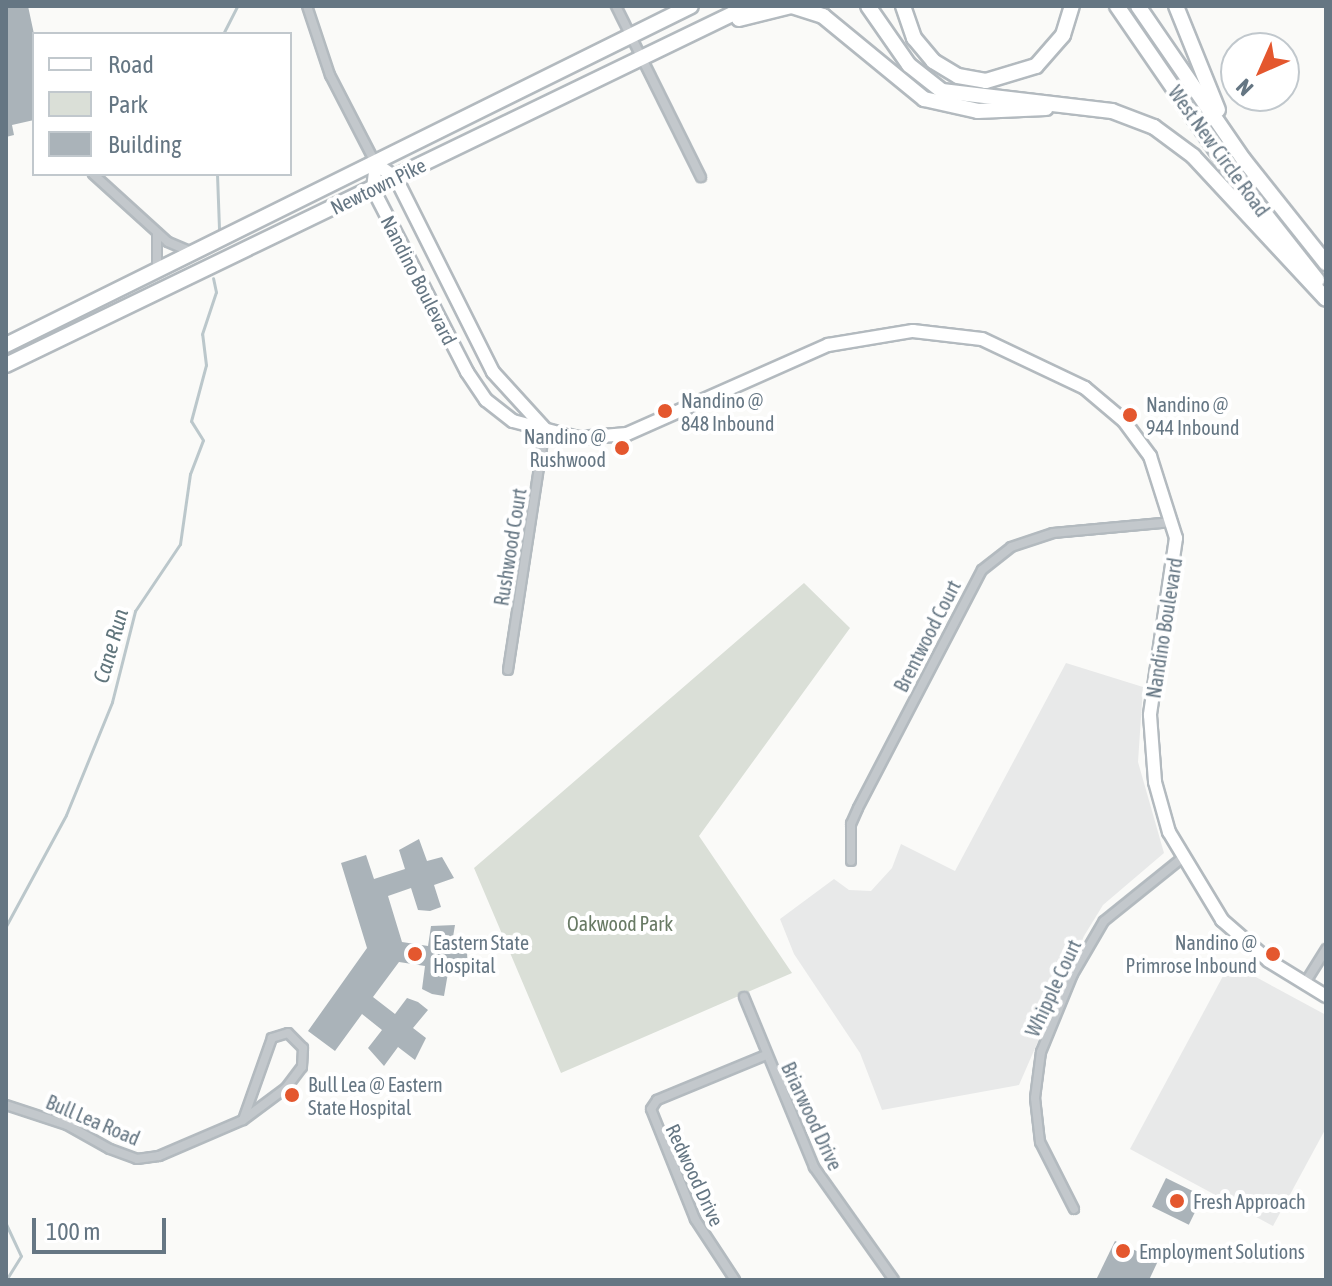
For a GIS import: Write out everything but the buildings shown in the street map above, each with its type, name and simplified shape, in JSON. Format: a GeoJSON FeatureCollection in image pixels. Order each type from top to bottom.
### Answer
{"type":"FeatureCollection","features":[{"type":"Feature","properties":{"kind":"highway","name":"Newtown Pike"},"geometry":{"type":"LineString","coordinates":[[10,342],[200,251],[691,6]]}},
{"type":"Feature","properties":{"kind":"highway","name":"Newtown Pike"},"geometry":{"type":"LineString","coordinates":[[6,365],[641,61],[749,6]]}},
{"type":"Feature","properties":{"kind":"highway"},"geometry":{"type":"LineString","coordinates":[[686,38],[792,6],[823,16],[924,99],[978,111],[1054,106]]}},
{"type":"Feature","properties":{"kind":"highway"},"geometry":{"type":"LineString","coordinates":[[868,6],[909,65],[942,91],[1135,117],[1176,142],[1326,299]]}},
{"type":"Feature","properties":{"kind":"highway"},"geometry":{"type":"LineString","coordinates":[[903,6],[914,38],[933,61],[958,76],[986,81],[1036,66],[1063,35],[1072,6]]}},
{"type":"Feature","properties":{"kind":"highway","name":"West New Circle Road"},"geometry":{"type":"LineString","coordinates":[[1117,6],[1225,163],[1326,292]]}},
{"type":"Feature","properties":{"kind":"highway","name":"West New Circle Road"},"geometry":{"type":"LineString","coordinates":[[1138,6],[1244,160],[1326,263]]}},
{"type":"Feature","properties":{"kind":"highway"},"geometry":{"type":"LineString","coordinates":[[1176,6],[1187,44],[1244,160]]}},
{"type":"Feature","properties":{"kind":"street"},"geometry":{"type":"LineString","coordinates":[[307,6],[330,75],[376,164],[373,189]]}},
{"type":"Feature","properties":{"kind":"street"},"geometry":{"type":"LineString","coordinates":[[616,6],[701,177]]}},
{"type":"Feature","properties":{"kind":"street","name":"Nandino Boulevard"},"geometry":{"type":"LineString","coordinates":[[376,164],[396,178],[485,358],[545,429]]}},
{"type":"Feature","properties":{"kind":"street"},"geometry":{"type":"LineString","coordinates":[[95,176],[157,232],[186,252],[200,251]]}},
{"type":"Feature","properties":{"kind":"street","name":"Nandino Boulevard"},"geometry":{"type":"LineString","coordinates":[[373,189],[477,389],[506,418],[578,438],[627,434],[828,345],[913,331],[959,334],[1006,347],[1109,405],[1150,456],[1173,522],[1177,557],[1150,738],[1160,806],[1181,859],[1222,920],[1305,983],[1326,994]]}},
{"type":"Feature","properties":{"kind":"street"},"geometry":{"type":"LineString","coordinates":[[157,232],[157,272]]}},
{"type":"Feature","properties":{"kind":"street","name":"Rushwood Court"},"geometry":{"type":"LineString","coordinates":[[508,670],[545,429]]}},
{"type":"Feature","properties":{"kind":"street","name":"Brentwood Court"},"geometry":{"type":"LineString","coordinates":[[851,861],[851,824],[858,808],[982,570],[1011,547],[1053,533],[1173,522]]}},
{"type":"Feature","properties":{"kind":"street","name":"Whipple Court"},"geometry":{"type":"LineString","coordinates":[[1074,1209],[1040,1142],[1035,1098],[1041,1052],[1073,974],[1104,921],[1181,859]]}},
{"type":"Feature","properties":{"kind":"street"},"geometry":{"type":"LineString","coordinates":[[1305,983],[1326,949]]}},
{"type":"Feature","properties":{"kind":"street","name":"Briarwood Drive"},"geometry":{"type":"LineString","coordinates":[[744,997],[814,1167],[894,1280]]}},
{"type":"Feature","properties":{"kind":"street","name":"Bull Lea Road"},"geometry":{"type":"LineString","coordinates":[[8,1105],[137,1159],[169,1153],[243,1120],[302,1067],[303,1048],[288,1033],[272,1038],[243,1120]]}},
{"type":"Feature","properties":{"kind":"street","name":"Redwood Drive"},"geometry":{"type":"LineString","coordinates":[[735,1280],[695,1219],[651,1109],[657,1100],[766,1055]]}},
{"type":"Feature","properties":{"kind":"shaded area"},"geometry":{"type":"Polygon","coordinates":[[[1066,663],[1143,687],[1138,762],[1164,853],[1103,905],[1084,936],[1019,1085],[882,1110],[860,1053],[794,954],[780,919],[834,879],[849,890],[871,891],[892,868],[901,844],[955,871],[1066,663]]]}},
{"type":"Feature","properties":{"kind":"shaded area"},"geometry":{"type":"Polygon","coordinates":[[[1230,963],[1326,1015],[1326,1128],[1273,1226],[1130,1149],[1230,963]]]}},
{"type":"Feature","properties":{"kind":"green space","name":"Oakwood Park"},"geometry":{"type":"Polygon","coordinates":[[[804,583],[850,628],[699,836],[792,973],[561,1073],[474,868],[804,583]]]}},
{"type":"Feature","properties":{"kind":"waterway","name":"Cane Run"},"geometry":{"type":"LineString","coordinates":[[224,32],[237,6]]}},
{"type":"Feature","properties":{"kind":"waterway","name":"Cane Run"},"geometry":{"type":"LineString","coordinates":[[217,176],[219,229]]}},
{"type":"Feature","properties":{"kind":"waterway","name":"Cane Run"},"geometry":{"type":"LineString","coordinates":[[6,926],[66,815],[112,702],[135,611],[180,544],[190,474],[203,440],[191,421],[206,365],[202,334],[216,292],[213,278]]}},
{"type":"Feature","properties":{"kind":"waterway","name":"Cane Run"},"geometry":{"type":"LineString","coordinates":[[6,1224],[21,1256],[6,1280]]}},
{"type":"Feature","properties":{"kind":"place","name":"Nandino @ 848 Inbound"},"geometry":{"type":"Point","coordinates":[665,411]}},
{"type":"Feature","properties":{"kind":"place","name":"Nandino @ 944 Inbound"},"geometry":{"type":"Point","coordinates":[1130,415]}},
{"type":"Feature","properties":{"kind":"place","name":"Nandino @ Rushwood"},"geometry":{"type":"Point","coordinates":[622,448]}},
{"type":"Feature","properties":{"kind":"place","name":"Eastern State Hospital"},"geometry":{"type":"Point","coordinates":[415,954]}},
{"type":"Feature","properties":{"kind":"place","name":"Nandino @ Primrose Inbound"},"geometry":{"type":"Point","coordinates":[1273,954]}},
{"type":"Feature","properties":{"kind":"place","name":"Bull Lea @ Eastern State Hospital"},"geometry":{"type":"Point","coordinates":[292,1095]}},
{"type":"Feature","properties":{"kind":"place","name":"Fresh Approach"},"geometry":{"type":"Point","coordinates":[1177,1201]}},
{"type":"Feature","properties":{"kind":"place","name":"Employment Solutions"},"geometry":{"type":"Point","coordinates":[1123,1251]}}]}
